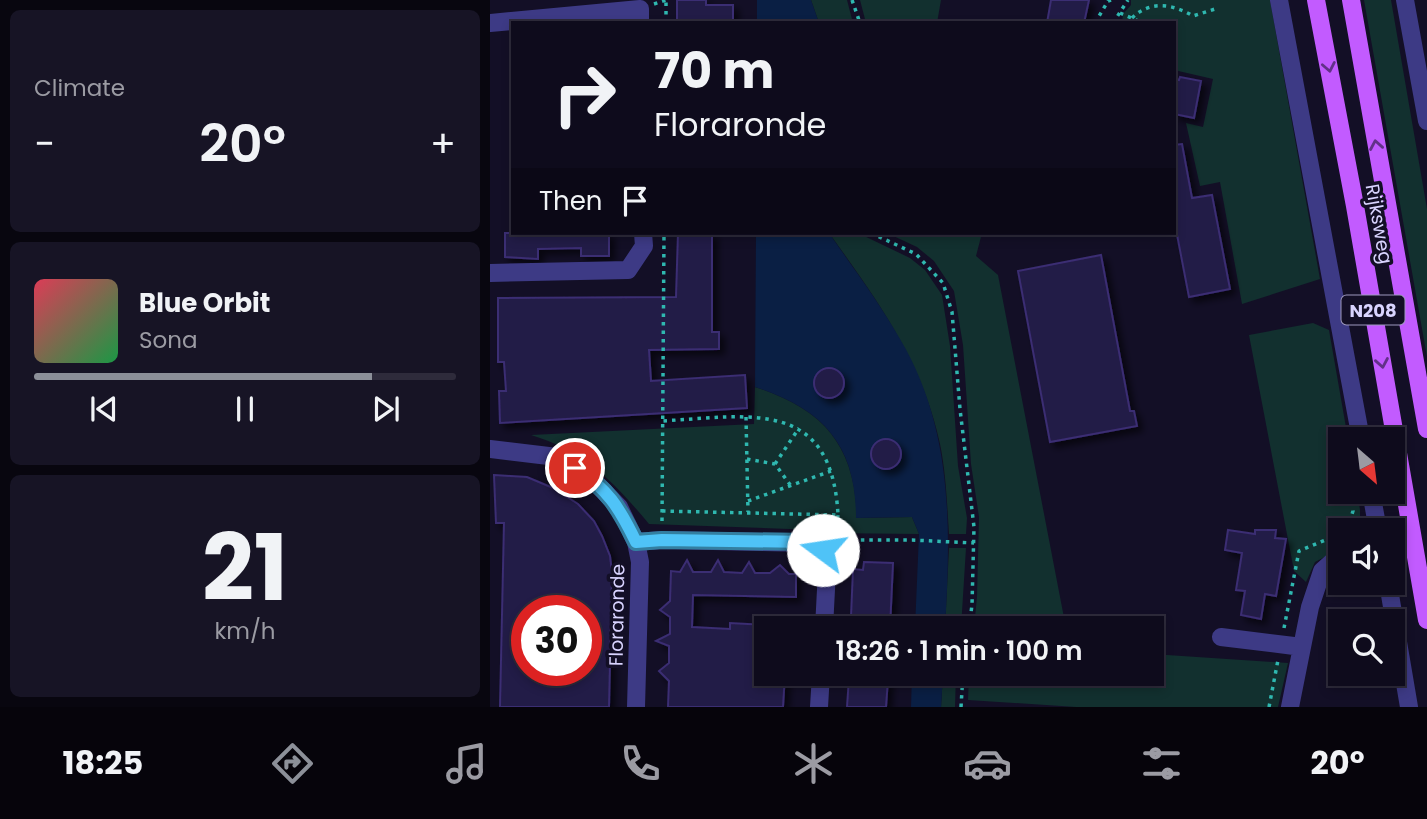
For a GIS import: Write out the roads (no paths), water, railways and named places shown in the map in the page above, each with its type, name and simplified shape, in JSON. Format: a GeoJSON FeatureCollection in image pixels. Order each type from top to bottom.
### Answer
{"type":"FeatureCollection","features":[{"type":"Feature","properties":{"kind":"main road","name":"Rijksweg"},"geometry":{"type":"LineString","coordinates":[[1316,0],[1427,621]]}},
{"type":"Feature","properties":{"kind":"main road","name":"Rijksweg"},"geometry":{"type":"LineString","coordinates":[[1351,0],[1427,429]]}},
{"type":"Feature","properties":{"kind":"street"},"geometry":{"type":"LineString","coordinates":[[1279,0],[1359,427]]}},
{"type":"Feature","properties":{"kind":"street"},"geometry":{"type":"LineString","coordinates":[[1405,0],[1427,121]]}},
{"type":"Feature","properties":{"kind":"street"},"geometry":{"type":"LineString","coordinates":[[511,21],[639,9],[640,21]]}},
{"type":"Feature","properties":{"kind":"street"},"geometry":{"type":"LineString","coordinates":[[490,23],[511,21]]}},
{"type":"Feature","properties":{"kind":"street"},"geometry":{"type":"LineString","coordinates":[[490,273],[628,270],[643,246],[643,235]]}},
{"type":"Feature","properties":{"kind":"street","name":"Floraronde"},"geometry":{"type":"LineString","coordinates":[[490,449],[557,457],[592,479],[619,507],[636,542],[640,562],[636,707]]}},
{"type":"Feature","properties":{"kind":"street"},"geometry":{"type":"LineString","coordinates":[[636,542],[810,542],[823,550],[827,570],[825,616]]}},
{"type":"Feature","properties":{"kind":"street"},"geometry":{"type":"LineString","coordinates":[[1290,707],[1310,607],[1322,571],[1328,566]]}},
{"type":"Feature","properties":{"kind":"street"},"geometry":{"type":"LineString","coordinates":[[1390,595],[1409,707]]}},
{"type":"Feature","properties":{"kind":"street"},"geometry":{"type":"LineString","coordinates":[[1221,637],[1302,647]]}},
{"type":"Feature","properties":{"kind":"street"},"geometry":{"type":"LineString","coordinates":[[819,707],[820,686]]}},
{"type":"Feature","properties":{"kind":"water"},"geometry":{"type":"Polygon","coordinates":[[[757,0],[811,0],[818,21],[757,21],[757,0]]]}},
{"type":"Feature","properties":{"kind":"water"},"geometry":{"type":"Polygon","coordinates":[[[756,235],[830,235],[900,339],[930,408],[945,480],[948,554],[945,616],[916,616],[919,534],[912,517],[856,518],[850,470],[842,450],[831,433],[817,419],[779,396],[755,387],[756,235]]]}},
{"type":"Feature","properties":{"kind":"water"},"geometry":{"type":"Polygon","coordinates":[[[912,686],[942,686],[941,707],[911,707],[912,686]]]}}]}
